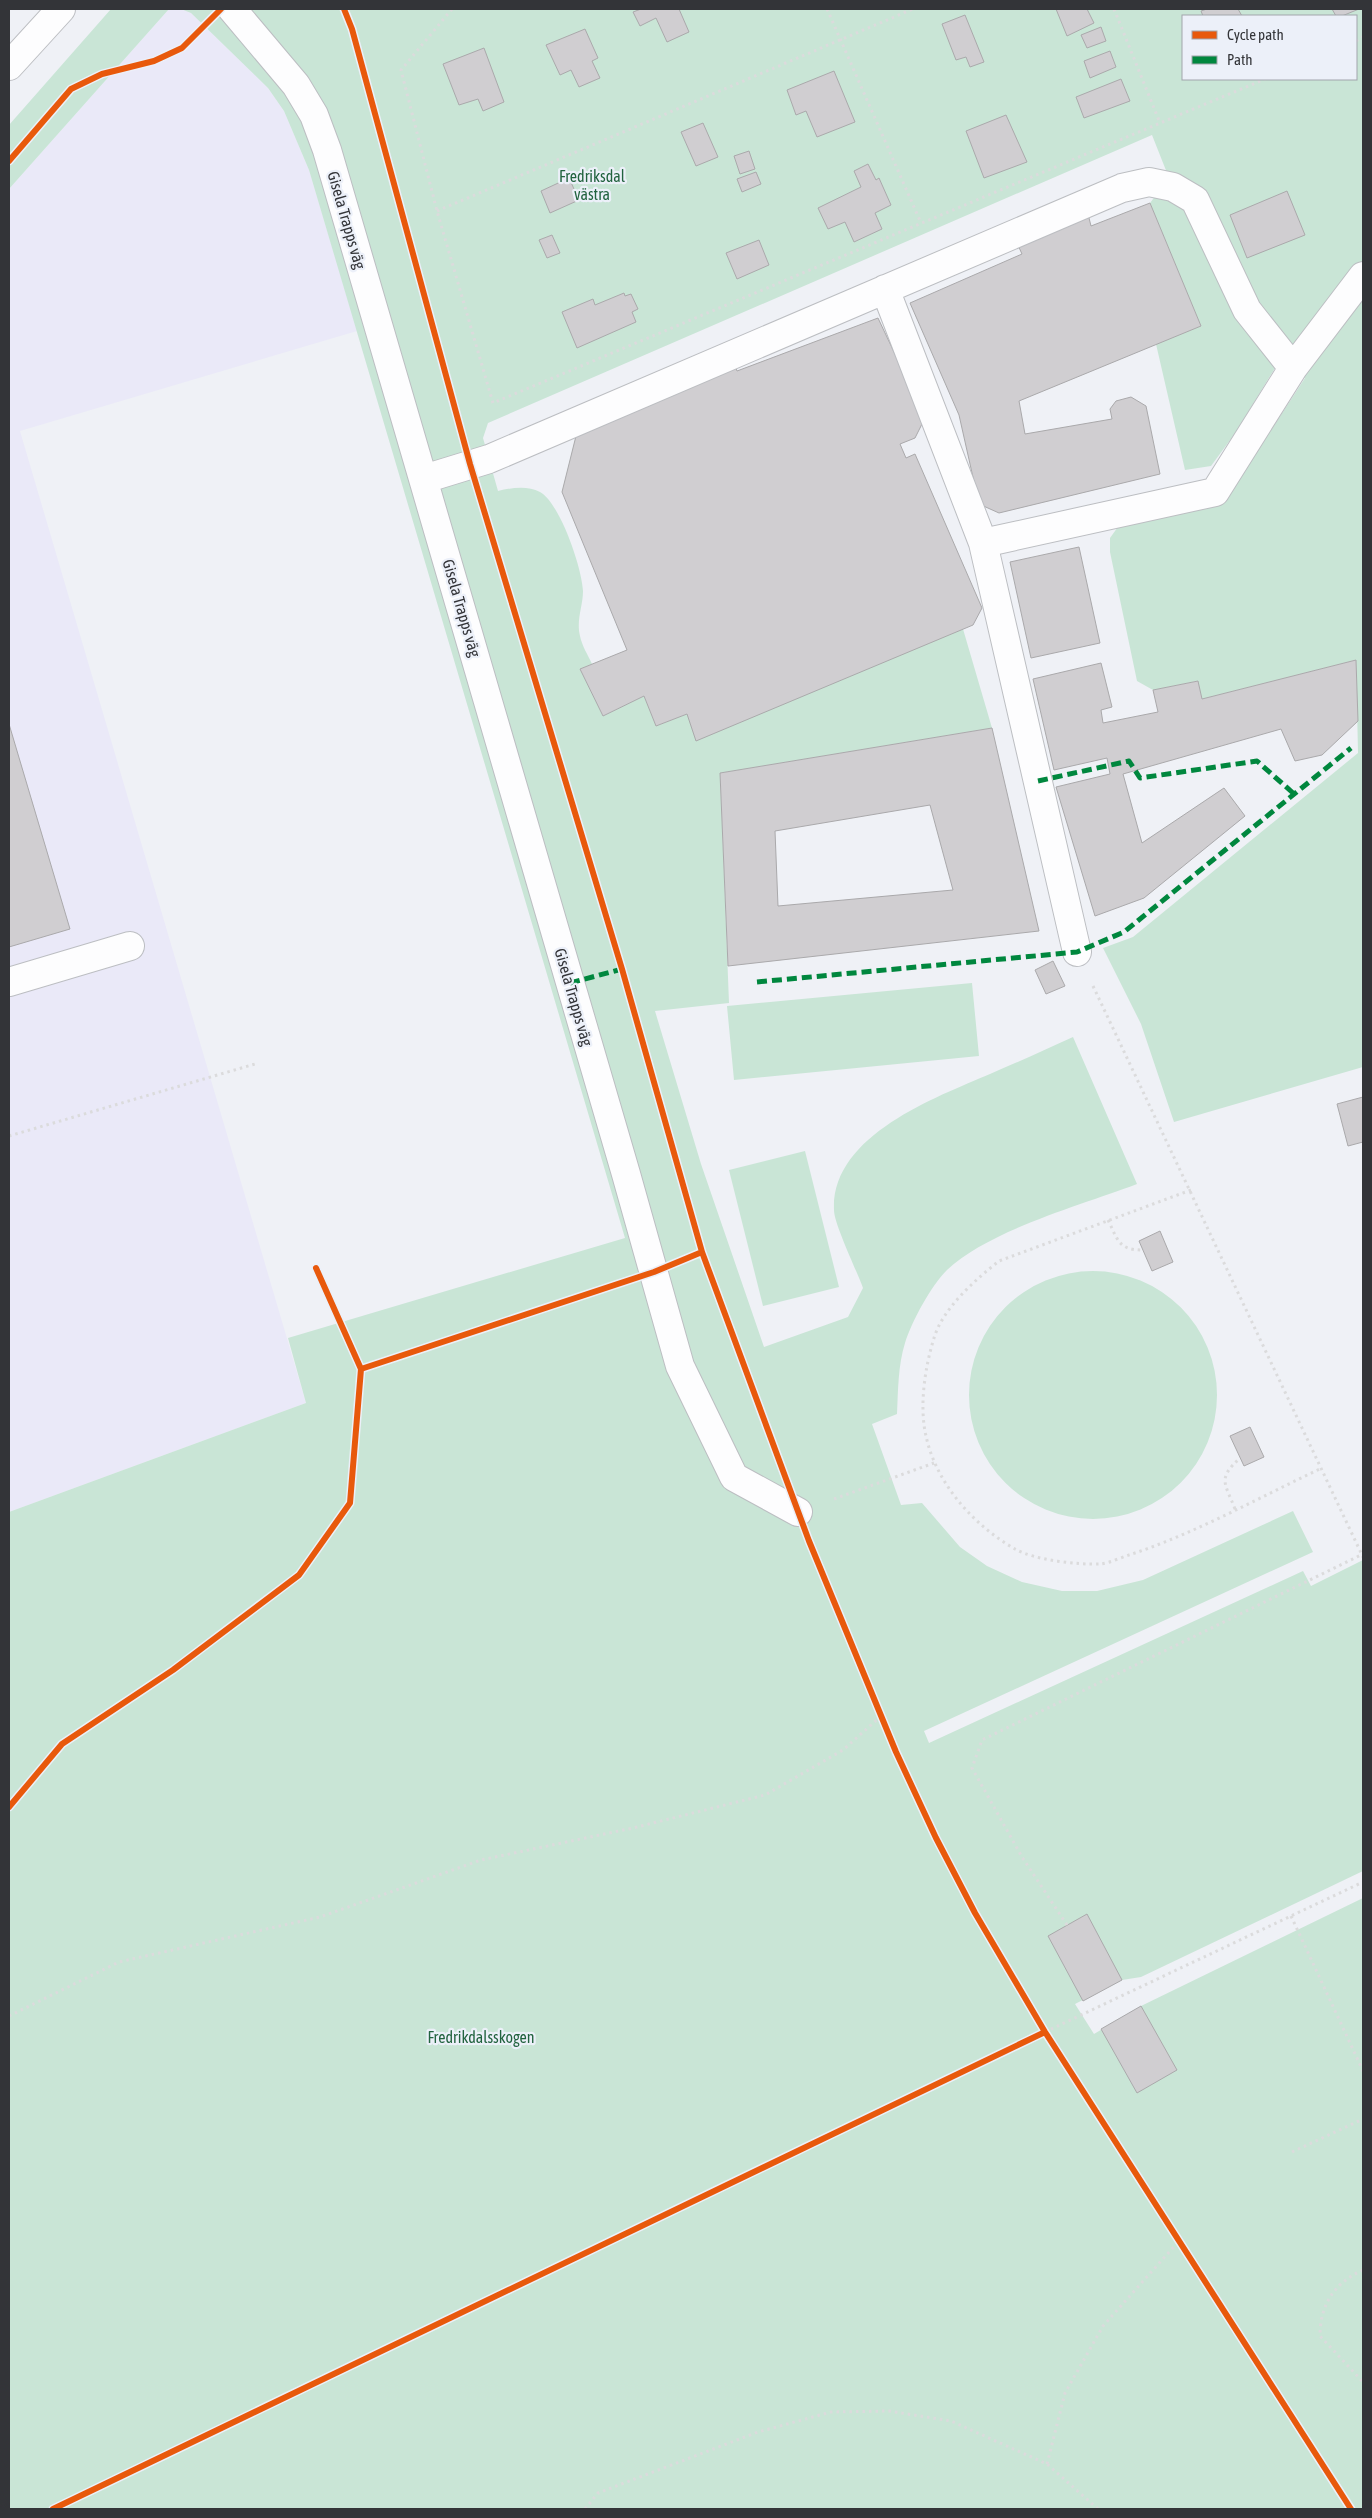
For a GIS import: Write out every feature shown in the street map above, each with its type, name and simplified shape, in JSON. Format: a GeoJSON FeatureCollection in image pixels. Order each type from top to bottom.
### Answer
{"type":"FeatureCollection","features":[{"type":"Feature","properties":{"kind":"street"},"geometry":{"type":"LineString","coordinates":[[9,66],[62,9]]}},
{"type":"Feature","properties":{"kind":"street","name":"Gisela Trapps väg"},"geometry":{"type":"LineString","coordinates":[[232,9],[282,67],[314,115],[327,150],[643,1232],[680,1366],[734,1477],[798,1512]]}},
{"type":"Feature","properties":{"kind":"street"},"geometry":{"type":"LineString","coordinates":[[424,479],[489,459],[1122,188],[1149,182],[1173,187],[1195,200],[1247,310],[1293,368]]}},
{"type":"Feature","properties":{"kind":"street"},"geometry":{"type":"LineString","coordinates":[[983,543],[1216,492],[1293,368],[1363,276]]}},
{"type":"Feature","properties":{"kind":"street"},"geometry":{"type":"LineString","coordinates":[[886,289],[983,543],[1077,952]]}},
{"type":"Feature","properties":{"kind":"street"},"geometry":{"type":"LineString","coordinates":[[9,982],[130,946]]}},
{"type":"Feature","properties":{"kind":"path"},"geometry":{"type":"LineString","coordinates":[[452,9],[401,70],[437,211],[493,403],[1263,80]]}},
{"type":"Feature","properties":{"kind":"path"},"geometry":{"type":"LineString","coordinates":[[826,9],[921,222]]}},
{"type":"Feature","properties":{"kind":"path"},"geometry":{"type":"LineString","coordinates":[[437,211],[913,9]]}},
{"type":"Feature","properties":{"kind":"path"},"geometry":{"type":"LineString","coordinates":[[1114,9],[1160,123]]}},
{"type":"Feature","properties":{"kind":"path"},"geometry":{"type":"LineString","coordinates":[[1067,1925],[1022,1857],[972,1768],[982,1740],[1363,1555],[1077,952]]}},
{"type":"Feature","properties":{"kind":"path"},"geometry":{"type":"LineString","coordinates":[[9,1136],[255,1064]]}},
{"type":"Feature","properties":{"kind":"path"},"geometry":{"type":"LineString","coordinates":[[1191,1190],[999,1261],[975,1280],[952,1306],[934,1337],[924,1396],[926,1435],[934,1463],[956,1500],[984,1527],[1016,1550],[1062,1562],[1102,1564],[1157,1546],[1322,1468]]}},
{"type":"Feature","properties":{"kind":"path"},"geometry":{"type":"LineString","coordinates":[[1108,1220],[1119,1243],[1128,1250],[1143,1250]]}},
{"type":"Feature","properties":{"kind":"path"},"geometry":{"type":"LineString","coordinates":[[1235,1509],[1224,1479],[1227,1469],[1240,1458]]}},
{"type":"Feature","properties":{"kind":"path"},"geometry":{"type":"LineString","coordinates":[[798,1512],[934,1463]]}},
{"type":"Feature","properties":{"kind":"path"},"geometry":{"type":"LineString","coordinates":[[877,1707],[885,1725]]}},
{"type":"Feature","properties":{"kind":"path"},"geometry":{"type":"LineString","coordinates":[[9,2016],[120,1962],[320,1917],[481,1860],[633,1828],[765,1795],[843,1750],[881,1716]]}},
{"type":"Feature","properties":{"kind":"path"},"geometry":{"type":"LineString","coordinates":[[1036,2037],[1363,1882]]}},
{"type":"Feature","properties":{"kind":"path"},"geometry":{"type":"LineString","coordinates":[[1291,1916],[1363,2071]]}},
{"type":"Feature","properties":{"kind":"path"},"geometry":{"type":"LineString","coordinates":[[1040,2024],[1050,2041]]}},
{"type":"Feature","properties":{"kind":"path"},"geometry":{"type":"LineString","coordinates":[[1292,2152],[1363,2119]]}},
{"type":"Feature","properties":{"kind":"path"},"geometry":{"type":"LineString","coordinates":[[1174,2232],[1184,2249]]}},
{"type":"Feature","properties":{"kind":"path"},"geometry":{"type":"LineString","coordinates":[[1047,2464],[1065,2393],[1103,2326],[1179,2240]]}},
{"type":"Feature","properties":{"kind":"path"},"geometry":{"type":"LineString","coordinates":[[1363,2270],[1329,2295],[1320,2318],[1320,2336],[1363,2382]]}},
{"type":"Feature","properties":{"kind":"path"},"geometry":{"type":"LineString","coordinates":[[586,2509],[598,2493],[758,2432],[832,2412],[889,2411],[951,2421],[1047,2464],[1098,2509]]}},
{"type":"Feature","properties":{"kind":"shaded area"},"geometry":{"type":"Polygon","coordinates":[[[169,9],[181,9],[191,13],[268,88],[284,111],[309,170],[357,331],[20,431],[306,1403],[9,1512],[9,189],[169,9]]]}},
{"type":"Feature","properties":{"kind":"green space"},"geometry":{"type":"Polygon","coordinates":[[[111,9],[169,9],[9,189],[9,125],[111,9]]]}},
{"type":"Feature","properties":{"kind":"green space"},"geometry":{"type":"Polygon","coordinates":[[[181,9],[1363,9],[1363,1067],[1174,1122],[1141,1024],[1103,948],[1133,937],[1358,753],[1356,660],[1202,699],[1197,681],[1153,690],[1137,681],[1110,552],[1110,538],[1120,524],[1227,490],[1245,470],[1305,378],[1278,363],[1236,432],[1211,466],[1185,470],[1156,344],[1201,326],[1150,203],[1169,178],[1152,135],[488,423],[483,438],[498,491],[524,488],[540,492],[548,498],[569,537],[582,581],[583,597],[579,619],[580,636],[592,664],[580,669],[603,716],[644,696],[656,726],[687,714],[963,629],[992,728],[720,773],[729,1003],[655,1011],[701,1164],[764,1347],[848,1317],[863,1288],[842,1236],[834,1210],[838,1184],[849,1161],[867,1141],[890,1123],[915,1108],[1073,1037],[1137,1184],[1037,1220],[987,1243],[965,1256],[947,1270],[935,1285],[917,1314],[905,1343],[900,1369],[897,1414],[872,1424],[901,1505],[922,1503],[960,1547],[987,1566],[1022,1582],[1062,1591],[1097,1591],[1143,1580],[1293,1511],[1313,1552],[924,1731],[929,1743],[1303,1571],[1311,1586],[1363,1560],[1363,1871],[1141,1977],[1122,1980],[1075,2004],[1094,2034],[1141,2006],[1363,1898],[1363,2509],[9,2509],[9,1512],[306,1403],[288,1338],[625,1238],[309,170],[284,111],[268,88],[191,13],[181,9]]]}},
{"type":"Feature","properties":{"kind":"green space"},"geometry":{"type":"Polygon","coordinates":[[[972,983],[979,1056],[734,1080],[727,1006],[972,983]]]}},
{"type":"Feature","properties":{"kind":"green space"},"geometry":{"type":"Polygon","coordinates":[[[805,1151],[839,1287],[763,1306],[729,1170],[805,1151]]]}},
{"type":"Feature","properties":{"kind":"green space"},"geometry":{"type":"Polygon","coordinates":[[[1093,1271],[1129,1277],[1151,1286],[1171,1299],[1189,1317],[1202,1337],[1211,1359],[1217,1395],[1211,1431],[1202,1453],[1189,1473],[1171,1491],[1151,1504],[1129,1513],[1093,1519],[1057,1513],[1035,1504],[1015,1491],[997,1473],[984,1453],[975,1431],[969,1395],[975,1359],[984,1337],[997,1317],[1015,1299],[1035,1286],[1057,1277],[1093,1271]]]}},
{"type":"Feature","properties":{"kind":"building"},"geometry":{"type":"Polygon","coordinates":[[[641,9],[679,9],[689,32],[667,42],[656,18],[640,26],[633,12],[641,9]]]}},
{"type":"Feature","properties":{"kind":"building"},"geometry":{"type":"Polygon","coordinates":[[[1056,9],[1087,9],[1094,23],[1067,36],[1056,9]]]}},
{"type":"Feature","properties":{"kind":"building"},"geometry":{"type":"Polygon","coordinates":[[[1207,9],[1238,9],[1241,15],[1203,15],[1201,11],[1207,9]]]}},
{"type":"Feature","properties":{"kind":"building"},"geometry":{"type":"Polygon","coordinates":[[[1332,9],[1359,9],[1344,15],[1335,15],[1332,9]]]}},
{"type":"Feature","properties":{"kind":"building"},"geometry":{"type":"Polygon","coordinates":[[[965,15],[984,62],[970,67],[966,57],[956,60],[942,24],[965,15]]]}},
{"type":"Feature","properties":{"kind":"building"},"geometry":{"type":"Polygon","coordinates":[[[1101,27],[1106,41],[1087,48],[1081,35],[1101,27]]]}},
{"type":"Feature","properties":{"kind":"building"},"geometry":{"type":"Polygon","coordinates":[[[585,29],[598,58],[592,61],[600,78],[579,87],[571,70],[560,75],[546,45],[585,29]]]}},
{"type":"Feature","properties":{"kind":"building"},"geometry":{"type":"Polygon","coordinates":[[[484,48],[504,102],[483,111],[478,99],[459,105],[443,64],[484,48]]]}},
{"type":"Feature","properties":{"kind":"building"},"geometry":{"type":"Polygon","coordinates":[[[1110,51],[1116,67],[1090,78],[1084,61],[1110,51]]]}},
{"type":"Feature","properties":{"kind":"building"},"geometry":{"type":"Polygon","coordinates":[[[834,71],[855,122],[817,137],[806,111],[796,115],[787,90],[834,71]]]}},
{"type":"Feature","properties":{"kind":"building"},"geometry":{"type":"Polygon","coordinates":[[[1121,79],[1130,101],[1084,118],[1076,97],[1121,79]]]}},
{"type":"Feature","properties":{"kind":"building"},"geometry":{"type":"Polygon","coordinates":[[[1006,115],[1027,162],[984,178],[966,131],[1006,115]]]}},
{"type":"Feature","properties":{"kind":"building"},"geometry":{"type":"Polygon","coordinates":[[[703,123],[718,157],[696,166],[681,132],[703,123]]]}},
{"type":"Feature","properties":{"kind":"building"},"geometry":{"type":"Polygon","coordinates":[[[749,151],[755,169],[740,174],[734,156],[749,151]]]}},
{"type":"Feature","properties":{"kind":"building"},"geometry":{"type":"Polygon","coordinates":[[[868,164],[876,180],[879,178],[891,205],[875,213],[882,229],[854,242],[845,222],[828,229],[818,208],[861,187],[854,171],[868,164]]]}},
{"type":"Feature","properties":{"kind":"building"},"geometry":{"type":"Polygon","coordinates":[[[756,172],[761,184],[742,192],[737,179],[756,172]]]}},
{"type":"Feature","properties":{"kind":"building"},"geometry":{"type":"Polygon","coordinates":[[[569,178],[579,200],[550,213],[541,191],[569,178]]]}},
{"type":"Feature","properties":{"kind":"building"},"geometry":{"type":"Polygon","coordinates":[[[1287,191],[1305,235],[1247,258],[1230,215],[1287,191]]]}},
{"type":"Feature","properties":{"kind":"building"},"geometry":{"type":"Polygon","coordinates":[[[1150,203],[1201,326],[1019,401],[1025,434],[1112,419],[1110,409],[1116,401],[1131,397],[1146,406],[1160,474],[999,513],[979,504],[959,415],[910,303],[1022,254],[1017,243],[1088,214],[1091,226],[1150,203]]]}},
{"type":"Feature","properties":{"kind":"building"},"geometry":{"type":"Polygon","coordinates":[[[552,235],[560,253],[547,258],[539,240],[552,235]]]}},
{"type":"Feature","properties":{"kind":"building"},"geometry":{"type":"Polygon","coordinates":[[[759,240],[769,265],[737,279],[726,253],[759,240]]]}},
{"type":"Feature","properties":{"kind":"building"},"geometry":{"type":"Polygon","coordinates":[[[624,293],[625,296],[631,294],[638,309],[632,312],[636,322],[577,348],[562,312],[593,299],[595,305],[624,293]]]}},
{"type":"Feature","properties":{"kind":"building"},"geometry":{"type":"Polygon","coordinates":[[[878,318],[925,418],[915,438],[900,444],[906,458],[915,454],[982,608],[973,625],[696,741],[687,714],[656,726],[644,696],[603,716],[580,669],[627,650],[562,492],[578,428],[734,362],[737,371],[878,318]]]}},
{"type":"Feature","properties":{"kind":"building"},"geometry":{"type":"Polygon","coordinates":[[[1079,547],[1100,643],[1031,658],[1010,562],[1079,547]]]}},
{"type":"Feature","properties":{"kind":"building"},"geometry":{"type":"Polygon","coordinates":[[[1356,660],[1358,721],[1322,755],[1295,761],[1281,729],[1123,774],[1142,843],[1224,788],[1245,816],[1144,898],[1095,916],[1056,787],[1110,774],[1107,758],[1054,770],[1033,679],[1101,663],[1112,707],[1101,710],[1103,723],[1158,712],[1153,690],[1198,681],[1202,699],[1356,660]]]}},
{"type":"Feature","properties":{"kind":"building"},"geometry":{"type":"Polygon","coordinates":[[[9,724],[70,929],[9,947],[9,724]]]}},
{"type":"Feature","properties":{"kind":"building"},"geometry":{"type":"Polygon","coordinates":[[[992,728],[1039,931],[728,966],[720,773],[992,728]],[[930,805],[775,831],[778,906],[953,890],[930,805]]]}},
{"type":"Feature","properties":{"kind":"building"},"geometry":{"type":"Polygon","coordinates":[[[1053,961],[1065,986],[1046,994],[1035,970],[1053,961]]]}},
{"type":"Feature","properties":{"kind":"building"},"geometry":{"type":"Polygon","coordinates":[[[1363,1097],[1363,1142],[1348,1146],[1337,1104],[1363,1097]]]}},
{"type":"Feature","properties":{"kind":"building"},"geometry":{"type":"Polygon","coordinates":[[[1160,1231],[1173,1262],[1152,1271],[1139,1241],[1160,1231]]]}},
{"type":"Feature","properties":{"kind":"building"},"geometry":{"type":"Polygon","coordinates":[[[1250,1427],[1264,1457],[1244,1466],[1230,1436],[1250,1427]]]}},
{"type":"Feature","properties":{"kind":"building"},"geometry":{"type":"Polygon","coordinates":[[[1087,1914],[1122,1980],[1083,2001],[1048,1936],[1087,1914]]]}},
{"type":"Feature","properties":{"kind":"building"},"geometry":{"type":"Polygon","coordinates":[[[1141,2006],[1177,2070],[1137,2093],[1101,2029],[1141,2006]]]}},
{"type":"Feature","properties":{"kind":"marked path"},"geometry":{"type":"LineString","coordinates":[[757,982],[1077,952],[1124,932],[1351,748]]}},
{"type":"Feature","properties":{"kind":"marked path"},"geometry":{"type":"LineString","coordinates":[[1038,781],[1129,761],[1140,778],[1257,761],[1293,793]]}},
{"type":"Feature","properties":{"kind":"marked path"},"geometry":{"type":"LineString","coordinates":[[570,983],[622,969]]}},
{"type":"Feature","properties":{"kind":"cycle path"},"geometry":{"type":"LineString","coordinates":[[9,161],[71,89],[102,74],[154,61],[182,48],[221,9]]}},
{"type":"Feature","properties":{"kind":"cycle path"},"geometry":{"type":"LineString","coordinates":[[344,9],[352,29],[470,464],[622,969],[702,1252],[809,1541],[896,1752],[936,1838],[975,1913],[1045,2032],[1351,2509]]}},
{"type":"Feature","properties":{"kind":"cycle path"},"geometry":{"type":"LineString","coordinates":[[361,1369],[654,1272],[702,1252]]}},
{"type":"Feature","properties":{"kind":"cycle path"},"geometry":{"type":"LineString","coordinates":[[9,1807],[62,1744],[173,1670],[299,1575],[350,1503],[361,1369],[316,1268]]}},
{"type":"Feature","properties":{"kind":"cycle path"},"geometry":{"type":"LineString","coordinates":[[53,2509],[1045,2032]]}},
{"type":"Feature","properties":{"kind":"park label","name":"Fredriksdal västra"},"geometry":{"type":"Point","coordinates":[592,185]}},
{"type":"Feature","properties":{"kind":"park label","name":"Fredrikdalsskogen"},"geometry":{"type":"Point","coordinates":[481,2037]}}]}
